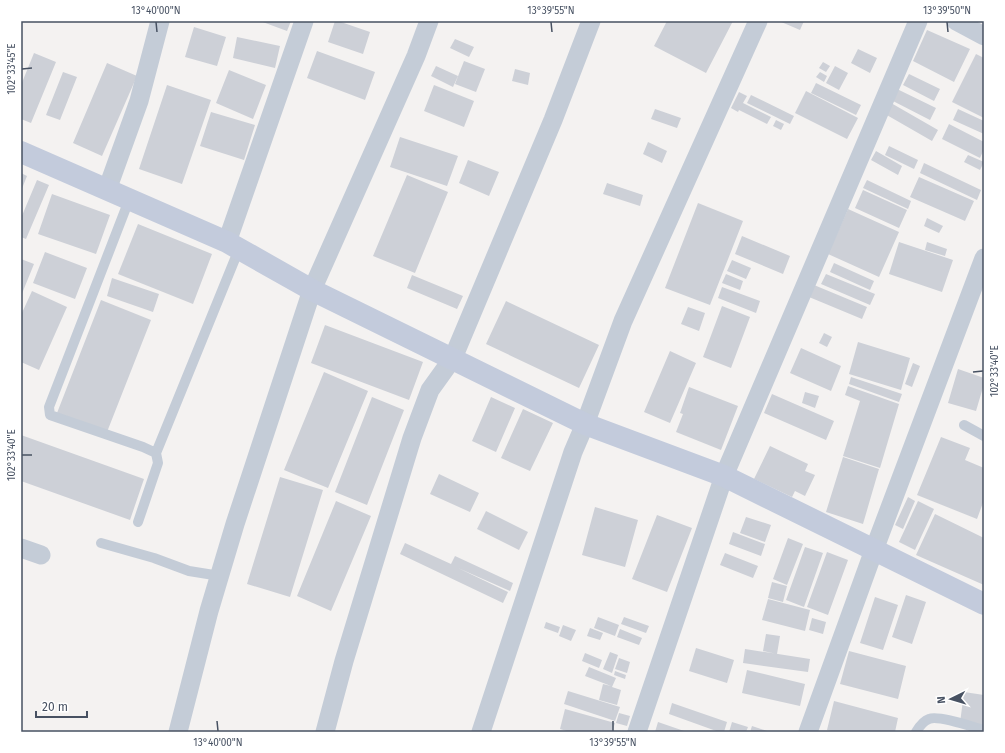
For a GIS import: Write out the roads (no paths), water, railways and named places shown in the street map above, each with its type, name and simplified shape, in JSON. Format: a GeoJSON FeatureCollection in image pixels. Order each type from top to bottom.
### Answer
{"type":"FeatureCollection","features":[{"type":"Feature","properties":{"kind":"street"},"geometry":{"type":"LineString","coordinates":[[107,190],[139,101],[160,21]]}},
{"type":"Feature","properties":{"kind":"street"},"geometry":{"type":"LineString","coordinates":[[233,245],[304,21]]}},
{"type":"Feature","properties":{"kind":"street"},"geometry":{"type":"LineString","coordinates":[[178,732],[205,626],[240,509],[312,290],[413,63],[429,21]]}},
{"type":"Feature","properties":{"kind":"street"},"geometry":{"type":"LineString","coordinates":[[325,732],[344,661],[412,438],[430,390],[453,358],[553,120],[591,21]]}},
{"type":"Feature","properties":{"kind":"street"},"geometry":{"type":"LineString","coordinates":[[481,732],[573,452],[585,424],[623,321],[758,21]]}},
{"type":"Feature","properties":{"kind":"street"},"geometry":{"type":"LineString","coordinates":[[637,732],[724,476],[918,21]]}},
{"type":"Feature","properties":{"kind":"street"},"geometry":{"type":"LineString","coordinates":[[956,21],[984,36]]}},
{"type":"Feature","properties":{"kind":"street"},"geometry":{"type":"LineString","coordinates":[[21,152],[233,245],[312,290],[585,424],[724,476],[984,604]]}},
{"type":"Feature","properties":{"kind":"street"},"geometry":{"type":"LineString","coordinates":[[808,732],[874,550],[984,258]]}},
{"type":"Feature","properties":{"kind":"street"},"geometry":{"type":"LineString","coordinates":[[21,548],[41,555]]}},
{"type":"Feature","properties":{"kind":"lane"},"geometry":{"type":"LineString","coordinates":[[129,200],[49,407],[50,415],[143,447],[156,453]]}},
{"type":"Feature","properties":{"kind":"lane"},"geometry":{"type":"LineString","coordinates":[[138,522],[158,463],[156,453],[233,245]]}},
{"type":"Feature","properties":{"kind":"lane"},"geometry":{"type":"LineString","coordinates":[[964,425],[984,436]]}},
{"type":"Feature","properties":{"kind":"lane"},"geometry":{"type":"LineString","coordinates":[[101,543],[154,558],[189,571],[220,576]]}},
{"type":"Feature","properties":{"kind":"lane"},"geometry":{"type":"LineString","coordinates":[[916,732],[920,725],[929,718],[938,718],[984,730]]}}]}
